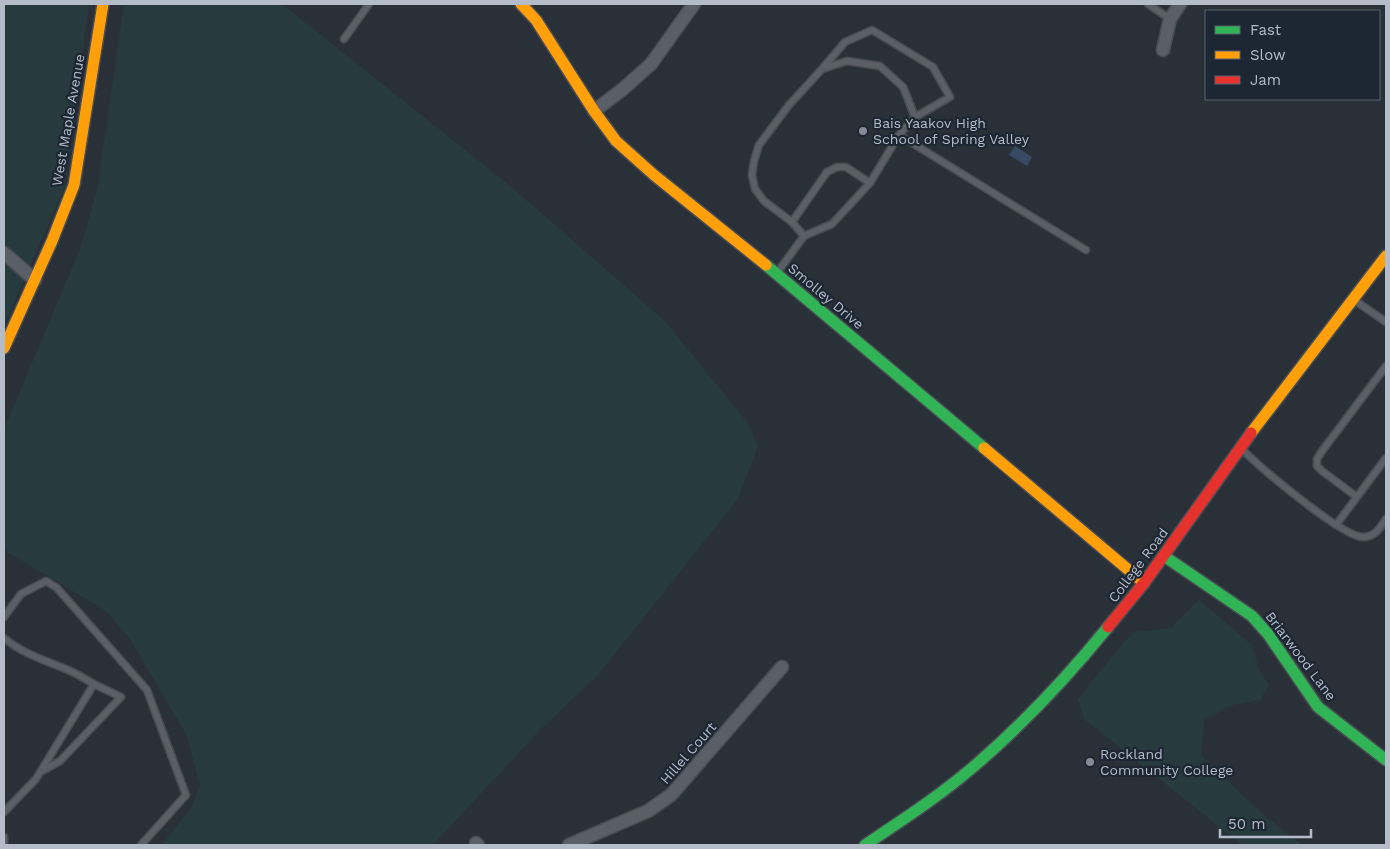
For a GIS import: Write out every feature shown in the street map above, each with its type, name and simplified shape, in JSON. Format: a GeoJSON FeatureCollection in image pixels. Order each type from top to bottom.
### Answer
{"type":"FeatureCollection","features":[{"type":"Feature","properties":{"kind":"street","name":"West Maple Avenue"},"geometry":{"type":"LineString","coordinates":[[4,348],[35,280],[74,185],[104,4]]}},
{"type":"Feature","properties":{"kind":"street","name":"Smolley Drive"},"geometry":{"type":"LineString","coordinates":[[521,4],[536,20],[594,112],[616,141],[648,170],[777,274],[1144,583]]}},
{"type":"Feature","properties":{"kind":"street"},"geometry":{"type":"LineString","coordinates":[[594,112],[651,64],[694,4]]}},
{"type":"Feature","properties":{"kind":"street"},"geometry":{"type":"LineString","coordinates":[[1163,50],[1170,19],[1180,4]]}},
{"type":"Feature","properties":{"kind":"street"},"geometry":{"type":"LineString","coordinates":[[4,253],[35,280]]}},
{"type":"Feature","properties":{"kind":"street","name":"College Road"},"geometry":{"type":"LineString","coordinates":[[864,845],[919,809],[951,785],[1003,740],[1054,691],[1080,662],[1144,583],[1240,447],[1386,256]]}},
{"type":"Feature","properties":{"kind":"street","name":"Briarwood Lane"},"geometry":{"type":"LineString","coordinates":[[1164,556],[1252,616],[1268,634],[1318,707],[1386,760]]}},
{"type":"Feature","properties":{"kind":"street","name":"Hillel Court"},"geometry":{"type":"LineString","coordinates":[[569,845],[648,811],[671,795],[782,667]]}},
{"type":"Feature","properties":{"kind":"lane"},"geometry":{"type":"LineString","coordinates":[[344,39],[369,4]]}},
{"type":"Feature","properties":{"kind":"lane"},"geometry":{"type":"LineString","coordinates":[[1148,4],[1170,19]]}},
{"type":"Feature","properties":{"kind":"lane"},"geometry":{"type":"LineString","coordinates":[[777,274],[804,236],[832,224],[870,183],[899,135],[915,117],[950,97],[933,67],[872,30],[845,42],[789,105],[759,145],[752,175],[755,189],[764,201],[792,222],[804,236]]}},
{"type":"Feature","properties":{"kind":"lane"},"geometry":{"type":"LineString","coordinates":[[822,69],[847,61],[880,66],[903,87],[915,117]]}},
{"type":"Feature","properties":{"kind":"lane"},"geometry":{"type":"LineString","coordinates":[[899,135],[1086,250]]}},
{"type":"Feature","properties":{"kind":"lane"},"geometry":{"type":"LineString","coordinates":[[792,222],[828,172],[837,167],[846,167],[870,183]]}},
{"type":"Feature","properties":{"kind":"lane"},"geometry":{"type":"LineString","coordinates":[[1354,300],[1386,322]]}},
{"type":"Feature","properties":{"kind":"lane"},"geometry":{"type":"LineString","coordinates":[[1357,497],[1322,471],[1317,466],[1317,459],[1386,366]]}},
{"type":"Feature","properties":{"kind":"lane"},"geometry":{"type":"LineString","coordinates":[[1240,447],[1257,465],[1336,525],[1352,534],[1365,537],[1378,531],[1386,519]]}},
{"type":"Feature","properties":{"kind":"lane"},"geometry":{"type":"LineString","coordinates":[[1336,525],[1386,458]]}},
{"type":"Feature","properties":{"kind":"lane"},"geometry":{"type":"LineString","coordinates":[[4,617],[21,594],[46,581],[57,588],[147,690],[186,795],[141,845]]}},
{"type":"Feature","properties":{"kind":"lane"},"geometry":{"type":"LineString","coordinates":[[4,638],[15,647],[35,658],[68,670],[121,697],[60,761],[41,771]]}},
{"type":"Feature","properties":{"kind":"lane"},"geometry":{"type":"LineString","coordinates":[[4,812],[36,779],[94,684]]}},
{"type":"Feature","properties":{"kind":"lane"},"geometry":{"type":"LineString","coordinates":[[4,837],[4,844]]}},
{"type":"Feature","properties":{"kind":"green space"},"geometry":{"type":"Polygon","coordinates":[[[4,4],[89,4],[65,186],[4,326],[4,4]]]}},
{"type":"Feature","properties":{"kind":"green space"},"geometry":{"type":"Polygon","coordinates":[[[124,4],[282,4],[508,184],[665,321],[748,423],[758,446],[738,499],[598,675],[540,730],[433,845],[162,845],[192,806],[200,785],[186,734],[130,639],[106,611],[4,550],[4,429],[80,249],[97,190],[124,4]]]}},
{"type":"Feature","properties":{"kind":"green space"},"geometry":{"type":"Polygon","coordinates":[[[1199,600],[1252,645],[1259,670],[1269,685],[1260,700],[1233,705],[1204,720],[1201,755],[1256,808],[1302,845],[1242,845],[1084,719],[1078,699],[1122,644],[1134,632],[1171,628],[1199,600]]]}},
{"type":"Feature","properties":{"kind":"water"},"geometry":{"type":"Polygon","coordinates":[[[1015,146],[1032,157],[1027,166],[1009,155],[1015,146]]]}},
{"type":"Feature","properties":{"kind":"traffic: fast"},"geometry":{"type":"LineString","coordinates":[[766,265],[984,448]]}},
{"type":"Feature","properties":{"kind":"traffic: fast"},"geometry":{"type":"LineString","coordinates":[[1164,556],[1252,616],[1268,634],[1318,707],[1386,760]]}},
{"type":"Feature","properties":{"kind":"traffic: fast"},"geometry":{"type":"LineString","coordinates":[[865,845],[938,795],[1014,730],[1078,663],[1108,627]]}},
{"type":"Feature","properties":{"kind":"traffic: slow"},"geometry":{"type":"LineString","coordinates":[[4,348],[52,241],[74,185],[103,4]]}},
{"type":"Feature","properties":{"kind":"traffic: slow"},"geometry":{"type":"LineString","coordinates":[[521,4],[536,20],[594,111],[616,141],[654,175],[766,265]]}},
{"type":"Feature","properties":{"kind":"traffic: slow"},"geometry":{"type":"LineString","coordinates":[[1251,433],[1386,256]]}},
{"type":"Feature","properties":{"kind":"traffic: slow"},"geometry":{"type":"LineString","coordinates":[[984,448],[1144,583]]}},
{"type":"Feature","properties":{"kind":"traffic: jam"},"geometry":{"type":"LineString","coordinates":[[1108,627],[1144,583],[1251,433]]}},
{"type":"Feature","properties":{"kind":"place","name":"Bais Yaakov High School of Spring Valley"},"geometry":{"type":"Point","coordinates":[863,131]}},
{"type":"Feature","properties":{"kind":"place","name":"Rockland Community College"},"geometry":{"type":"Point","coordinates":[1090,762]}}]}
